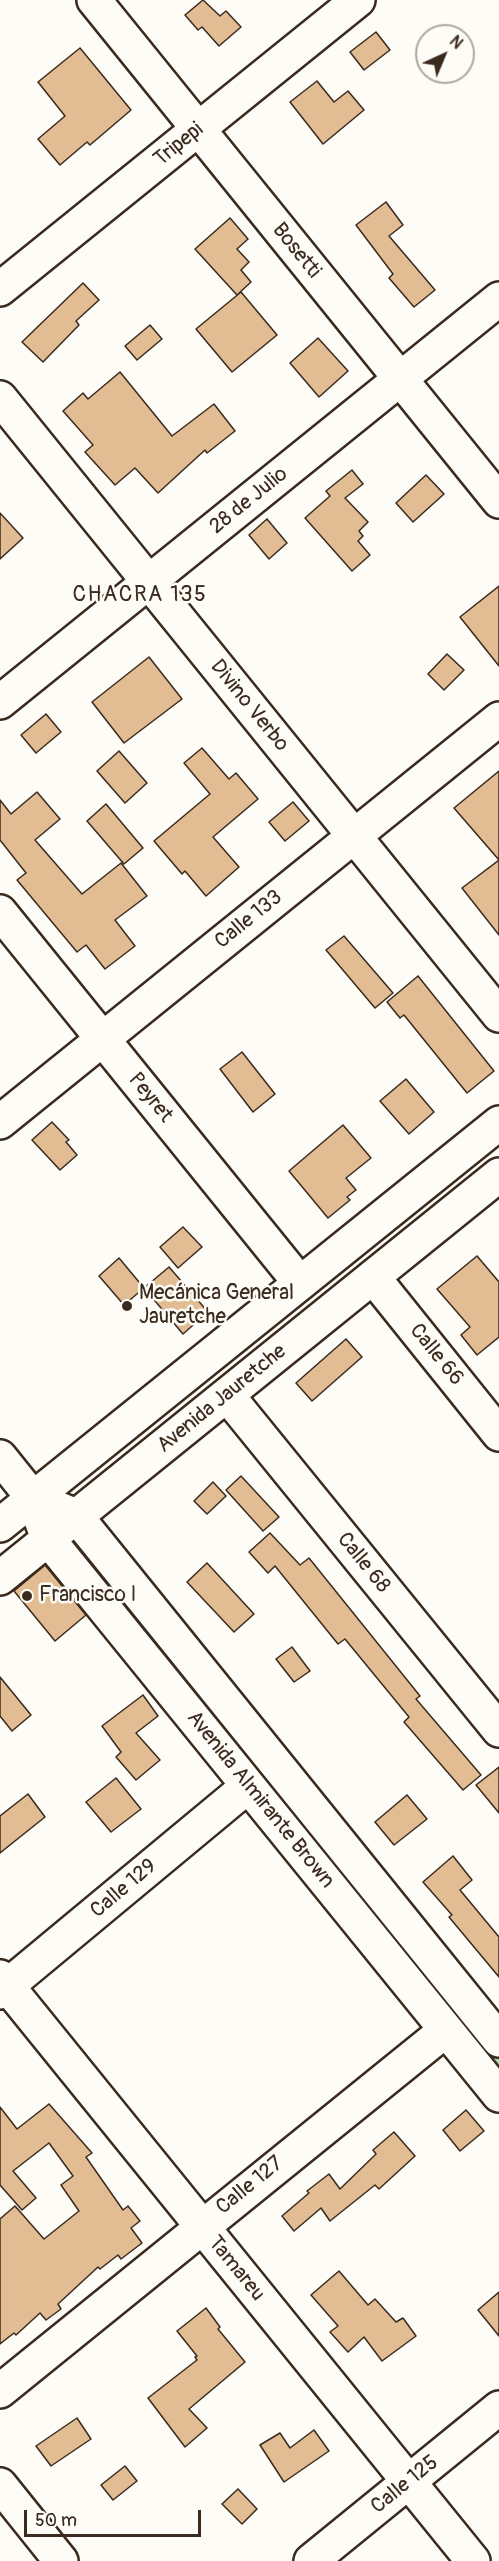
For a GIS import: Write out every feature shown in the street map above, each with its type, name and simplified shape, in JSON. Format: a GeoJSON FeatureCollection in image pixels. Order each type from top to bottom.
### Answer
{"type":"FeatureCollection","features":[{"type":"Feature","properties":{"kind":"street","name":"Bosetti"},"geometry":{"type":"LineString","coordinates":[[94,0],[499,501]]}},
{"type":"Feature","properties":{"kind":"street","name":"Tripepi"},"geometry":{"type":"LineString","coordinates":[[0,289],[358,0]]}},
{"type":"Feature","properties":{"kind":"street","name":"28 de Julio"},"geometry":{"type":"LineString","coordinates":[[0,702],[499,299]]}},
{"type":"Feature","properties":{"kind":"street","name":"Divino Verbo"},"geometry":{"type":"LineString","coordinates":[[0,398],[499,1015]]}},
{"type":"Feature","properties":{"kind":"street","name":"Calle 133"},"geometry":{"type":"LineString","coordinates":[[0,1122],[499,719]]}},
{"type":"Feature","properties":{"kind":"street","name":"Peyret"},"geometry":{"type":"LineString","coordinates":[[0,912],[300,1283]]}},
{"type":"Feature","properties":{"kind":"street","name":"Avenida Jauretche"},"geometry":{"type":"LineString","coordinates":[[0,1525],[499,1123]]}},
{"type":"Feature","properties":{"kind":"street","name":"Avenida Jauretche"},"geometry":{"type":"LineString","coordinates":[[0,1578],[499,1175]]}},
{"type":"Feature","properties":{"kind":"street","name":"Calle 66"},"geometry":{"type":"LineString","coordinates":[[373,1277],[496,1424]]}},
{"type":"Feature","properties":{"kind":"street","name":"Calle 68"},"geometry":{"type":"LineString","coordinates":[[227,1395],[499,1730]]}},
{"type":"Feature","properties":{"kind":"street","name":"Avenida Almirante Brown"},"geometry":{"type":"LineString","coordinates":[[0,1457],[33,1498],[48,1539],[499,2096]]}},
{"type":"Feature","properties":{"kind":"street","name":"Avenida Almirante Brown"},"geometry":{"type":"LineString","coordinates":[[33,1498],[76,1516],[499,2040]]}},
{"type":"Feature","properties":{"kind":"street","name":"Calle 129"},"geometry":{"type":"LineString","coordinates":[[2,1985],[248,1786]]}},
{"type":"Feature","properties":{"kind":"street","name":"Tamareu"},"geometry":{"type":"LineString","coordinates":[[2,1985],[473,2561]]}},
{"type":"Feature","properties":{"kind":"street","name":"Calle 127"},"geometry":{"type":"LineString","coordinates":[[0,2391],[446,2030]]}},
{"type":"Feature","properties":{"kind":"street","name":"Calle 125"},"geometry":{"type":"LineString","coordinates":[[310,2561],[499,2409]]}},
{"type":"Feature","properties":{"kind":"street"},"geometry":{"type":"LineString","coordinates":[[0,2485],[61,2561]]}},
{"type":"Feature","properties":{"kind":"green space"},"geometry":{"type":"Polygon","coordinates":[[[81,1541],[499,2058],[499,2082],[68,1549],[81,1541]]]}},
{"type":"Feature","properties":{"kind":"building"},"geometry":{"type":"Polygon","coordinates":[[[203,0],[220,16],[226,11],[241,27],[219,46],[202,27],[198,30],[185,15],[203,0]]]}},
{"type":"Feature","properties":{"kind":"building"},"geometry":{"type":"Polygon","coordinates":[[[376,32],[390,50],[364,70],[350,52],[376,32]]]}},
{"type":"Feature","properties":{"kind":"building"},"geometry":{"type":"Polygon","coordinates":[[[80,48],[131,110],[90,145],[87,142],[60,165],[38,139],[65,116],[38,82],[80,48]]]}},
{"type":"Feature","properties":{"kind":"building"},"geometry":{"type":"Polygon","coordinates":[[[317,81],[334,102],[348,91],[364,110],[323,144],[290,102],[317,81]]]}},
{"type":"Feature","properties":{"kind":"building"},"geometry":{"type":"Polygon","coordinates":[[[386,202],[403,225],[389,236],[435,290],[414,307],[389,278],[393,274],[356,225],[386,202]]]}},
{"type":"Feature","properties":{"kind":"building"},"geometry":{"type":"Polygon","coordinates":[[[230,218],[248,239],[237,249],[249,262],[241,270],[251,282],[237,295],[195,249],[230,218]]]}},
{"type":"Feature","properties":{"kind":"building"},"geometry":{"type":"Polygon","coordinates":[[[83,283],[99,300],[76,321],[79,325],[43,362],[22,342],[83,283]]]}},
{"type":"Feature","properties":{"kind":"building"},"geometry":{"type":"Polygon","coordinates":[[[241,292],[277,335],[232,372],[196,329],[241,292]]]}},
{"type":"Feature","properties":{"kind":"building"},"geometry":{"type":"Polygon","coordinates":[[[150,325],[162,339],[137,360],[125,346],[150,325]]]}},
{"type":"Feature","properties":{"kind":"building"},"geometry":{"type":"Polygon","coordinates":[[[318,338],[348,371],[319,397],[290,363],[318,338]]]}},
{"type":"Feature","properties":{"kind":"building"},"geometry":{"type":"Polygon","coordinates":[[[120,372],[172,436],[214,404],[235,431],[207,453],[205,450],[158,493],[135,468],[115,485],[85,452],[93,445],[63,411],[83,393],[88,399],[120,372]]]}},
{"type":"Feature","properties":{"kind":"building"},"geometry":{"type":"Polygon","coordinates":[[[352,470],[363,484],[345,498],[368,522],[359,531],[363,536],[358,541],[370,555],[352,571],[305,518],[330,496],[326,491],[352,470]]]}},
{"type":"Feature","properties":{"kind":"building"},"geometry":{"type":"Polygon","coordinates":[[[426,475],[444,494],[413,522],[396,503],[426,475]]]}},
{"type":"Feature","properties":{"kind":"building"},"geometry":{"type":"Polygon","coordinates":[[[0,513],[23,538],[0,559],[0,513]]]}},
{"type":"Feature","properties":{"kind":"building"},"geometry":{"type":"Polygon","coordinates":[[[267,519],[287,543],[269,559],[249,535],[267,519]]]}},
{"type":"Feature","properties":{"kind":"building"},"geometry":{"type":"Polygon","coordinates":[[[499,586],[499,666],[460,617],[499,586]]]}},
{"type":"Feature","properties":{"kind":"building"},"geometry":{"type":"Polygon","coordinates":[[[447,654],[464,670],[444,690],[428,674],[447,654]]]}},
{"type":"Feature","properties":{"kind":"building"},"geometry":{"type":"Polygon","coordinates":[[[149,657],[182,699],[124,743],[92,702],[149,657]]]}},
{"type":"Feature","properties":{"kind":"building"},"geometry":{"type":"Polygon","coordinates":[[[46,714],[61,732],[36,753],[21,735],[46,714]]]}},
{"type":"Feature","properties":{"kind":"building"},"geometry":{"type":"Polygon","coordinates":[[[202,748],[229,779],[236,773],[258,799],[213,837],[239,867],[206,896],[185,871],[182,874],[154,841],[210,794],[184,763],[202,748]]]}},
{"type":"Feature","properties":{"kind":"building"},"geometry":{"type":"Polygon","coordinates":[[[119,751],[147,783],[125,803],[97,771],[119,751]]]}},
{"type":"Feature","properties":{"kind":"building"},"geometry":{"type":"Polygon","coordinates":[[[499,771],[499,860],[454,808],[499,771]]]}},
{"type":"Feature","properties":{"kind":"building"},"geometry":{"type":"Polygon","coordinates":[[[37,792],[60,819],[35,840],[82,894],[121,863],[147,896],[115,920],[135,946],[105,969],[86,945],[77,952],[17,880],[26,873],[0,840],[0,800],[11,814],[37,792]]]}},
{"type":"Feature","properties":{"kind":"building"},"geometry":{"type":"Polygon","coordinates":[[[293,802],[309,821],[285,841],[269,822],[293,802]]]}},
{"type":"Feature","properties":{"kind":"building"},"geometry":{"type":"Polygon","coordinates":[[[106,804],[143,848],[124,864],[87,821],[106,804]]]}},
{"type":"Feature","properties":{"kind":"building"},"geometry":{"type":"Polygon","coordinates":[[[499,860],[499,935],[462,888],[499,860]]]}},
{"type":"Feature","properties":{"kind":"building"},"geometry":{"type":"Polygon","coordinates":[[[344,936],[393,993],[375,1008],[326,950],[344,936]]]}},
{"type":"Feature","properties":{"kind":"building"},"geometry":{"type":"Polygon","coordinates":[[[418,976],[494,1071],[467,1093],[404,1015],[400,1018],[387,1002],[418,976]]]}},
{"type":"Feature","properties":{"kind":"building"},"geometry":{"type":"Polygon","coordinates":[[[242,1052],[275,1094],[253,1112],[220,1069],[242,1052]]]}},
{"type":"Feature","properties":{"kind":"building"},"geometry":{"type":"Polygon","coordinates":[[[406,1079],[434,1112],[409,1134],[380,1101],[406,1079]]]}},
{"type":"Feature","properties":{"kind":"building"},"geometry":{"type":"Polygon","coordinates":[[[52,1122],[69,1140],[66,1142],[77,1155],[60,1170],[32,1140],[52,1122]]]}},
{"type":"Feature","properties":{"kind":"building"},"geometry":{"type":"Polygon","coordinates":[[[343,1125],[371,1158],[346,1178],[356,1190],[347,1197],[350,1200],[328,1218],[289,1171],[343,1125]]]}},
{"type":"Feature","properties":{"kind":"building"},"geometry":{"type":"Polygon","coordinates":[[[183,1227],[202,1247],[178,1268],[160,1247],[183,1227]]]}},
{"type":"Feature","properties":{"kind":"building"},"geometry":{"type":"Polygon","coordinates":[[[477,1256],[499,1282],[499,1337],[477,1355],[461,1335],[470,1327],[437,1289],[477,1256]]]}},
{"type":"Feature","properties":{"kind":"building"},"geometry":{"type":"Polygon","coordinates":[[[119,1258],[144,1288],[124,1305],[99,1276],[119,1258]]]}},
{"type":"Feature","properties":{"kind":"building"},"geometry":{"type":"Polygon","coordinates":[[[169,1267],[208,1312],[183,1334],[144,1288],[169,1267]]]}},
{"type":"Feature","properties":{"kind":"building"},"geometry":{"type":"Polygon","coordinates":[[[346,1339],[362,1357],[312,1401],[296,1383],[346,1339]]]}},
{"type":"Feature","properties":{"kind":"building"},"geometry":{"type":"Polygon","coordinates":[[[241,1476],[279,1517],[263,1531],[226,1490],[241,1476]]]}},
{"type":"Feature","properties":{"kind":"building"},"geometry":{"type":"Polygon","coordinates":[[[213,1482],[226,1496],[207,1514],[194,1501],[213,1482]]]}},
{"type":"Feature","properties":{"kind":"building"},"geometry":{"type":"Polygon","coordinates":[[[270,1533],[300,1565],[309,1558],[420,1696],[416,1699],[481,1775],[463,1790],[404,1722],[409,1717],[345,1639],[338,1644],[275,1566],[268,1573],[249,1552],[270,1533]]]}},
{"type":"Feature","properties":{"kind":"building"},"geometry":{"type":"Polygon","coordinates":[[[207,1563],[254,1614],[234,1632],[187,1582],[207,1563]]]}},
{"type":"Feature","properties":{"kind":"building"},"geometry":{"type":"Polygon","coordinates":[[[45,1565],[86,1615],[55,1641],[14,1591],[45,1565]]]}},
{"type":"Feature","properties":{"kind":"building"},"geometry":{"type":"Polygon","coordinates":[[[292,1647],[310,1671],[294,1682],[276,1659],[292,1647]]]}},
{"type":"Feature","properties":{"kind":"building"},"geometry":{"type":"Polygon","coordinates":[[[0,1677],[31,1715],[12,1731],[0,1716],[0,1677]]]}},
{"type":"Feature","properties":{"kind":"building"},"geometry":{"type":"Polygon","coordinates":[[[143,1695],[158,1716],[136,1733],[160,1760],[136,1780],[116,1757],[121,1752],[102,1726],[143,1695]]]}},
{"type":"Feature","properties":{"kind":"building"},"geometry":{"type":"Polygon","coordinates":[[[499,1767],[499,1813],[476,1785],[499,1767]]]}},
{"type":"Feature","properties":{"kind":"building"},"geometry":{"type":"Polygon","coordinates":[[[116,1778],[141,1809],[111,1832],[86,1802],[116,1778]]]}},
{"type":"Feature","properties":{"kind":"building"},"geometry":{"type":"Polygon","coordinates":[[[28,1794],[45,1817],[0,1853],[0,1816],[28,1794]]]}},
{"type":"Feature","properties":{"kind":"building"},"geometry":{"type":"Polygon","coordinates":[[[407,1795],[427,1819],[394,1845],[375,1822],[407,1795]]]}},
{"type":"Feature","properties":{"kind":"building"},"geometry":{"type":"Polygon","coordinates":[[[453,1856],[472,1880],[460,1890],[499,1937],[499,1977],[449,1917],[452,1915],[423,1882],[453,1856]]]}},
{"type":"Feature","properties":{"kind":"building"},"geometry":{"type":"Polygon","coordinates":[[[49,2104],[92,2153],[86,2157],[123,2210],[128,2206],[140,2221],[131,2228],[142,2243],[121,2259],[118,2255],[100,2269],[98,2267],[58,2304],[61,2309],[46,2320],[40,2313],[16,2335],[14,2333],[0,2344],[0,2219],[15,2206],[44,2239],[79,2211],[61,2185],[73,2176],[49,2143],[13,2171],[36,2198],[22,2210],[0,2185],[0,2107],[17,2129],[49,2104]]]}},
{"type":"Feature","properties":{"kind":"building"},"geometry":{"type":"Polygon","coordinates":[[[466,2110],[484,2131],[460,2151],[443,2130],[466,2110]]]}},
{"type":"Feature","properties":{"kind":"building"},"geometry":{"type":"Polygon","coordinates":[[[394,2132],[415,2156],[379,2189],[375,2185],[330,2221],[321,2208],[294,2231],[282,2216],[309,2193],[307,2191],[329,2174],[340,2189],[376,2154],[373,2150],[394,2132]]]}},
{"type":"Feature","properties":{"kind":"building"},"geometry":{"type":"Polygon","coordinates":[[[339,2271],[368,2305],[375,2299],[396,2322],[403,2318],[416,2336],[382,2361],[364,2337],[348,2352],[330,2332],[338,2326],[311,2295],[339,2271]]]}},
{"type":"Feature","properties":{"kind":"building"},"geometry":{"type":"Polygon","coordinates":[[[499,2292],[499,2336],[478,2310],[499,2292]]]}},
{"type":"Feature","properties":{"kind":"building"},"geometry":{"type":"Polygon","coordinates":[[[206,2308],[220,2327],[218,2329],[245,2362],[189,2409],[207,2428],[185,2447],[148,2398],[197,2360],[195,2357],[197,2356],[177,2331],[206,2308]]]}},
{"type":"Feature","properties":{"kind":"building"},"geometry":{"type":"Polygon","coordinates":[[[77,2418],[91,2439],[51,2466],[36,2446],[77,2418]]]}},
{"type":"Feature","properties":{"kind":"building"},"geometry":{"type":"Polygon","coordinates":[[[314,2430],[329,2451],[284,2482],[260,2445],[280,2433],[290,2448],[314,2430]]]}},
{"type":"Feature","properties":{"kind":"building"},"geometry":{"type":"Polygon","coordinates":[[[125,2466],[137,2481],[113,2500],[101,2485],[125,2466]]]}},
{"type":"Feature","properties":{"kind":"building"},"geometry":{"type":"Polygon","coordinates":[[[238,2489],[257,2509],[242,2524],[222,2504],[238,2489]]]}},
{"type":"Feature","properties":{"kind":"place","name":"Mecánica General Jauretche"},"geometry":{"type":"Point","coordinates":[127,1306]}},
{"type":"Feature","properties":{"kind":"place","name":"Francisco I"},"geometry":{"type":"Point","coordinates":[27,1596]}},
{"type":"Feature","properties":{"kind":"district","name":"CHACRA 135"},"geometry":{"type":"Point","coordinates":[140,595]}}]}
